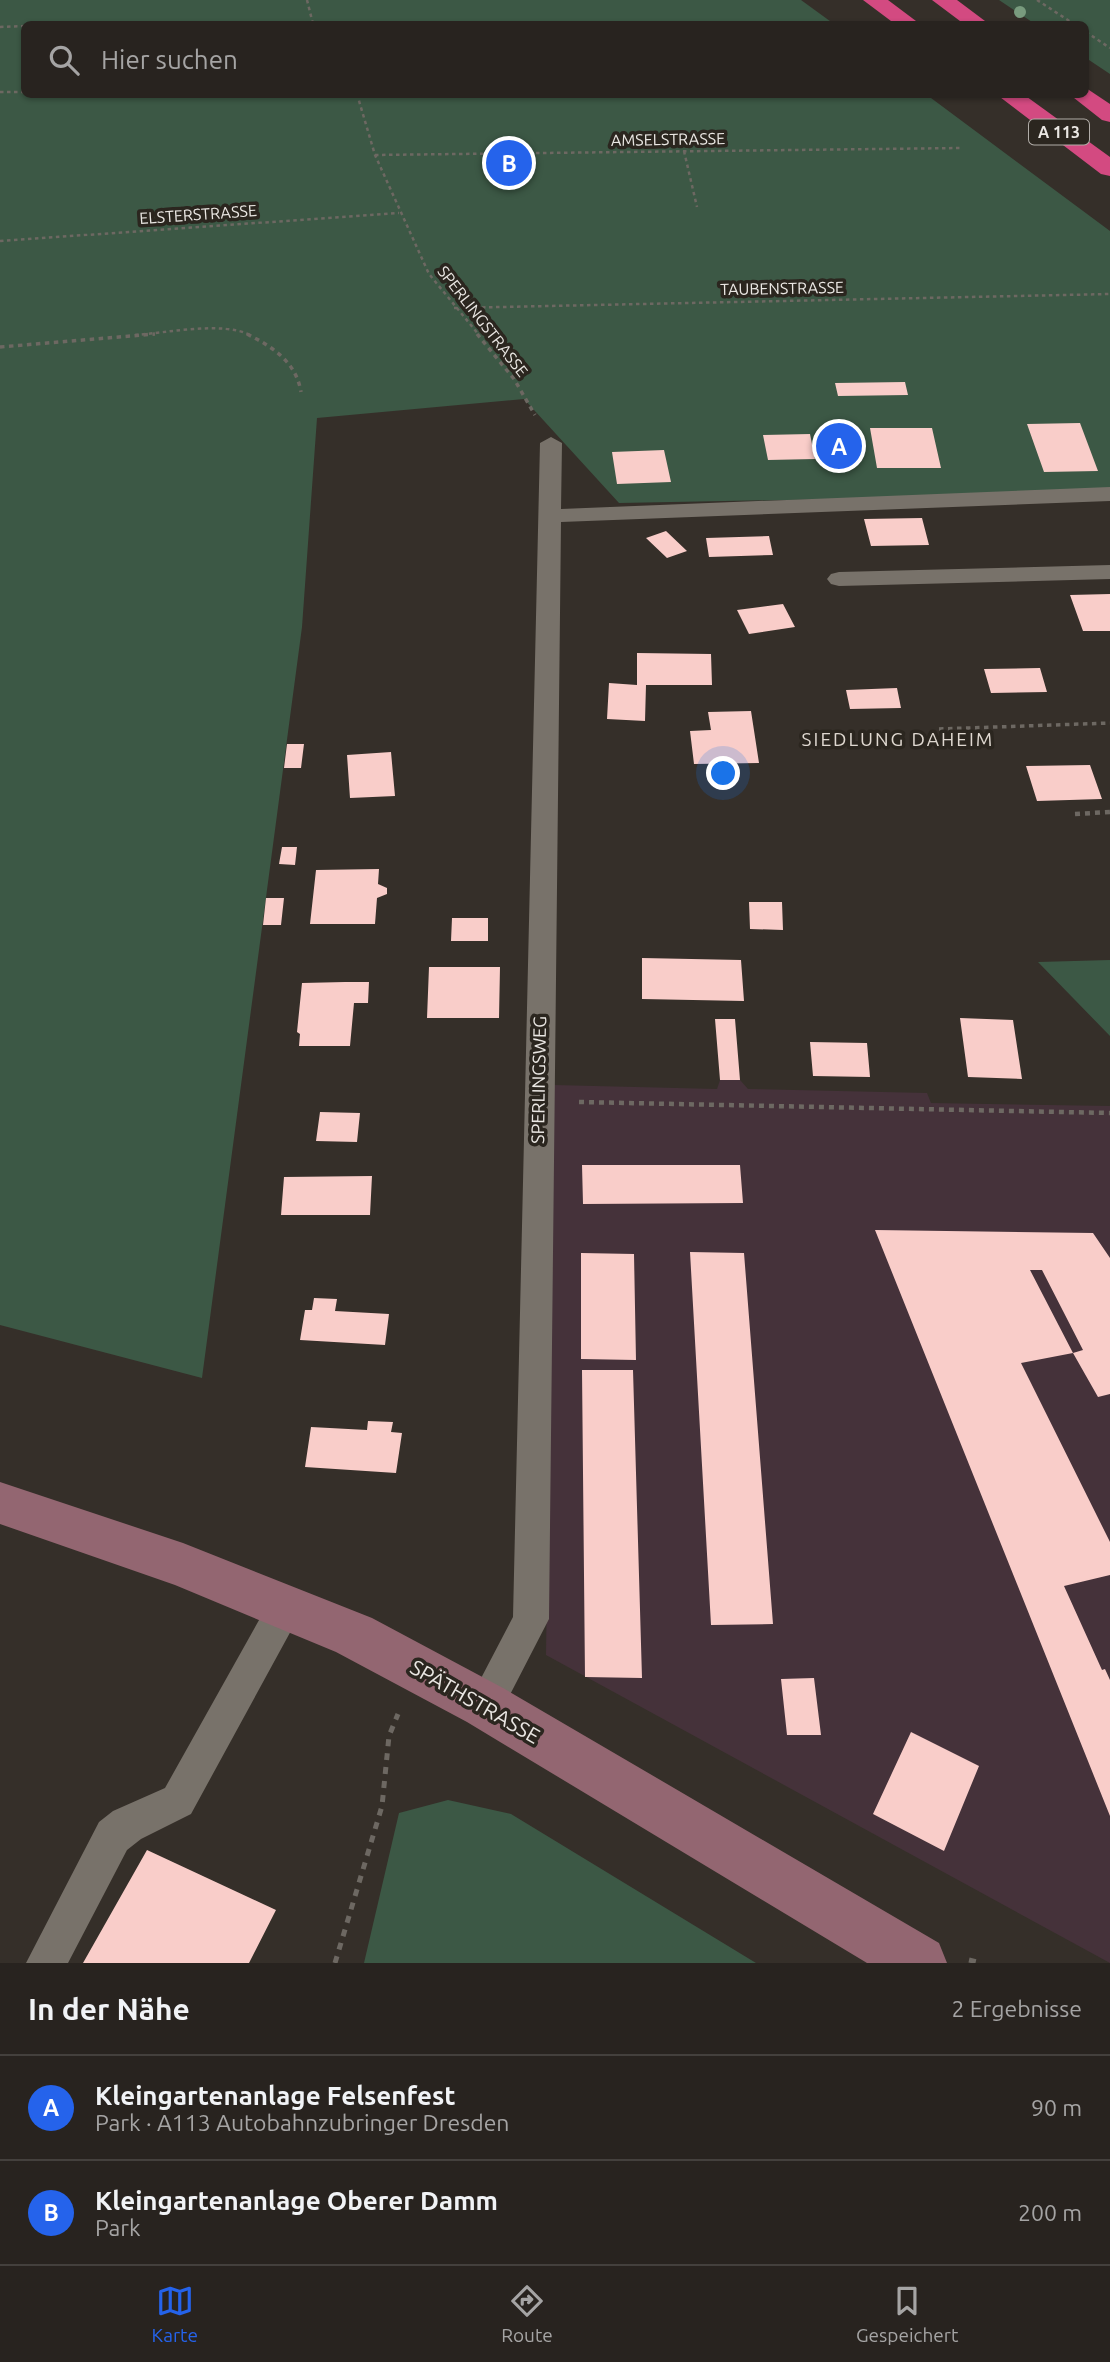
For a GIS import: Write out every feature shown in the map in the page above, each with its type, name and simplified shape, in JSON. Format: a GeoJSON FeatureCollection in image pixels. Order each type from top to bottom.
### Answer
{"type":"FeatureCollection","features":[{"type":"Feature","properties":{"kind":"highway"},"geometry":{"type":"LineString","coordinates":[[874,0],[905,21]]}},
{"type":"Feature","properties":{"kind":"highway"},"geometry":{"type":"LineString","coordinates":[[943,0],[974,21]]}},
{"type":"Feature","properties":{"kind":"highway","name":"A 113"},"geometry":{"type":"LineString","coordinates":[[1012,98],[1110,169]]}},
{"type":"Feature","properties":{"kind":"highway","name":"A 113"},"geometry":{"type":"LineString","coordinates":[[1086,98],[1110,115]]}},
{"type":"Feature","properties":{"kind":"main road","name":"SPÄTHSTRASSE"},"geometry":{"type":"LineString","coordinates":[[0,1503],[183,1565],[354,1635],[485,1705],[919,1963]]}},
{"type":"Feature","properties":{"kind":"lane","name":"SPERLINGSWEG"},"geometry":{"type":"LineString","coordinates":[[485,1705],[531,1619],[551,443]]}},
{"type":"Feature","properties":{"kind":"lane"},"geometry":{"type":"LineString","coordinates":[[550,516],[1110,494]]}},
{"type":"Feature","properties":{"kind":"lane"},"geometry":{"type":"LineString","coordinates":[[839,579],[1110,572]]}},
{"type":"Feature","properties":{"kind":"lane"},"geometry":{"type":"LineString","coordinates":[[46,1963],[113,1836],[127,1825],[178,1801],[286,1607]]}},
{"type":"Feature","properties":{"kind":"path"},"geometry":{"type":"LineString","coordinates":[[307,0],[312,21]]}},
{"type":"Feature","properties":{"kind":"path"},"geometry":{"type":"LineString","coordinates":[[1037,0],[1069,21]]}},
{"type":"Feature","properties":{"kind":"path"},"geometry":{"type":"LineString","coordinates":[[0,27],[21,26]]}},
{"type":"Feature","properties":{"kind":"path"},"geometry":{"type":"LineString","coordinates":[[1089,34],[1110,48]]}},
{"type":"Feature","properties":{"kind":"path"},"geometry":{"type":"LineString","coordinates":[[0,92],[21,92]]}},
{"type":"Feature","properties":{"kind":"path","name":"SPERLINGSTRASSE"},"geometry":{"type":"LineString","coordinates":[[357,98],[399,213],[429,274],[514,379],[551,443]]}},
{"type":"Feature","properties":{"kind":"path","name":"AMSELSTRASSE"},"geometry":{"type":"LineString","coordinates":[[376,155],[961,148]]}},
{"type":"Feature","properties":{"kind":"path"},"geometry":{"type":"LineString","coordinates":[[684,151],[697,207]]}},
{"type":"Feature","properties":{"kind":"path","name":"ELSTERSTRASSE"},"geometry":{"type":"LineString","coordinates":[[0,241],[399,213]]}},
{"type":"Feature","properties":{"kind":"path","name":"TAUBENSTRASSE"},"geometry":{"type":"LineString","coordinates":[[454,308],[1110,294]]}},
{"type":"Feature","properties":{"kind":"path"},"geometry":{"type":"LineString","coordinates":[[0,347],[197,330],[240,330],[274,348],[298,375],[301,392]]}},
{"type":"Feature","properties":{"kind":"path"},"geometry":{"type":"LineString","coordinates":[[939,729],[1110,723]]}},
{"type":"Feature","properties":{"kind":"path"},"geometry":{"type":"LineString","coordinates":[[1075,814],[1110,812]]}},
{"type":"Feature","properties":{"kind":"path"},"geometry":{"type":"LineString","coordinates":[[539,1101],[1110,1113]]}},
{"type":"Feature","properties":{"kind":"path"},"geometry":{"type":"LineString","coordinates":[[335,1963],[382,1806],[389,1736],[419,1669]]}},
{"type":"Feature","properties":{"kind":"shaded area"},"geometry":{"type":"Polygon","coordinates":[[[720,1080],[740,1080],[748,1089],[927,1093],[931,1103],[1110,1106],[1110,1963],[546,1655],[554,1085],[717,1089],[720,1080]]]}},
{"type":"Feature","properties":{"kind":"green space"},"geometry":{"type":"Polygon","coordinates":[[[0,0],[801,0],[830,21],[21,21],[21,98],[931,98],[1110,231],[1110,494],[619,503],[524,399],[317,418],[302,627],[202,1378],[0,1325],[0,0]]]}},
{"type":"Feature","properties":{"kind":"green space"},"geometry":{"type":"Polygon","coordinates":[[[999,0],[1110,0],[1110,74],[1089,60],[1089,21],[1030,21],[999,0]]]}},
{"type":"Feature","properties":{"kind":"green space"},"geometry":{"type":"Polygon","coordinates":[[[1110,960],[1110,1036],[1038,962],[1110,960]]]}},
{"type":"Feature","properties":{"kind":"green space"},"geometry":{"type":"Polygon","coordinates":[[[448,1800],[511,1814],[756,1963],[364,1963],[399,1813],[448,1800]]]}},
{"type":"Feature","properties":{"kind":"building"},"geometry":{"type":"Polygon","coordinates":[[[905,382],[908,395],[838,396],[835,383],[905,382]]]}},
{"type":"Feature","properties":{"kind":"building"},"geometry":{"type":"Polygon","coordinates":[[[1080,423],[1098,471],[1044,472],[1027,424],[1080,423]]]}},
{"type":"Feature","properties":{"kind":"building"},"geometry":{"type":"Polygon","coordinates":[[[870,428],[932,428],[941,468],[877,468],[870,428]]]}},
{"type":"Feature","properties":{"kind":"building"},"geometry":{"type":"Polygon","coordinates":[[[810,434],[815,459],[768,460],[763,435],[810,434]]]}},
{"type":"Feature","properties":{"kind":"building"},"geometry":{"type":"Polygon","coordinates":[[[664,450],[671,482],[617,484],[612,452],[664,450]]]}},
{"type":"Feature","properties":{"kind":"building"},"geometry":{"type":"Polygon","coordinates":[[[922,518],[929,545],[871,546],[864,519],[922,518]]]}},
{"type":"Feature","properties":{"kind":"building"},"geometry":{"type":"Polygon","coordinates":[[[666,531],[687,551],[667,558],[646,538],[666,531]]]}},
{"type":"Feature","properties":{"kind":"building"},"geometry":{"type":"Polygon","coordinates":[[[769,536],[773,555],[709,557],[706,538],[769,536]]]}},
{"type":"Feature","properties":{"kind":"building"},"geometry":{"type":"Polygon","coordinates":[[[1110,594],[1110,631],[1083,631],[1070,595],[1110,594]]]}},
{"type":"Feature","properties":{"kind":"building"},"geometry":{"type":"Polygon","coordinates":[[[783,604],[795,627],[749,634],[737,610],[783,604]]]}},
{"type":"Feature","properties":{"kind":"building"},"geometry":{"type":"Polygon","coordinates":[[[637,653],[711,654],[712,685],[646,685],[645,721],[607,719],[609,683],[637,685],[637,653]]]}},
{"type":"Feature","properties":{"kind":"building"},"geometry":{"type":"Polygon","coordinates":[[[1040,668],[1047,692],[991,693],[984,669],[1040,668]]]}},
{"type":"Feature","properties":{"kind":"building"},"geometry":{"type":"Polygon","coordinates":[[[897,688],[901,708],[850,709],[846,690],[897,688]]]}},
{"type":"Feature","properties":{"kind":"building"},"geometry":{"type":"Polygon","coordinates":[[[751,711],[759,763],[694,764],[690,731],[711,730],[708,712],[751,711]]]}},
{"type":"Feature","properties":{"kind":"building"},"geometry":{"type":"Polygon","coordinates":[[[287,744],[304,744],[301,768],[284,768],[287,744]]]}},
{"type":"Feature","properties":{"kind":"building"},"geometry":{"type":"Polygon","coordinates":[[[391,752],[395,796],[350,798],[347,755],[391,752]]]}},
{"type":"Feature","properties":{"kind":"building"},"geometry":{"type":"Polygon","coordinates":[[[1090,765],[1102,799],[1037,801],[1026,766],[1090,765]]]}},
{"type":"Feature","properties":{"kind":"building"},"geometry":{"type":"Polygon","coordinates":[[[282,847],[297,847],[295,865],[279,864],[282,847]]]}},
{"type":"Feature","properties":{"kind":"building"},"geometry":{"type":"Polygon","coordinates":[[[379,869],[378,884],[387,888],[387,894],[377,898],[375,924],[310,924],[316,870],[379,869]]]}},
{"type":"Feature","properties":{"kind":"building"},"geometry":{"type":"Polygon","coordinates":[[[266,898],[284,898],[281,925],[263,925],[266,898]]]}},
{"type":"Feature","properties":{"kind":"building"},"geometry":{"type":"Polygon","coordinates":[[[749,902],[782,902],[783,930],[750,929],[749,902]]]}},
{"type":"Feature","properties":{"kind":"building"},"geometry":{"type":"Polygon","coordinates":[[[452,918],[488,918],[488,941],[451,941],[452,918]]]}},
{"type":"Feature","properties":{"kind":"building"},"geometry":{"type":"Polygon","coordinates":[[[642,958],[741,960],[744,1001],[642,999],[642,958]]]}},
{"type":"Feature","properties":{"kind":"building"},"geometry":{"type":"Polygon","coordinates":[[[429,967],[500,967],[499,1018],[427,1018],[429,967]]]}},
{"type":"Feature","properties":{"kind":"building"},"geometry":{"type":"Polygon","coordinates":[[[369,982],[368,1003],[354,1003],[350,1046],[299,1046],[300,1034],[297,1032],[302,983],[369,982]]]}},
{"type":"Feature","properties":{"kind":"building"},"geometry":{"type":"Polygon","coordinates":[[[960,1018],[1013,1020],[1022,1079],[968,1077],[960,1018]]]}},
{"type":"Feature","properties":{"kind":"building"},"geometry":{"type":"Polygon","coordinates":[[[715,1019],[735,1019],[740,1080],[720,1080],[715,1019]]]}},
{"type":"Feature","properties":{"kind":"building"},"geometry":{"type":"Polygon","coordinates":[[[810,1042],[867,1043],[870,1077],[813,1076],[810,1042]]]}},
{"type":"Feature","properties":{"kind":"building"},"geometry":{"type":"Polygon","coordinates":[[[320,1112],[360,1113],[357,1142],[316,1141],[320,1112]]]}},
{"type":"Feature","properties":{"kind":"building"},"geometry":{"type":"Polygon","coordinates":[[[582,1165],[740,1165],[743,1203],[583,1204],[582,1165]]]}},
{"type":"Feature","properties":{"kind":"building"},"geometry":{"type":"Polygon","coordinates":[[[372,1176],[370,1215],[281,1215],[284,1177],[372,1176]]]}},
{"type":"Feature","properties":{"kind":"building"},"geometry":{"type":"Polygon","coordinates":[[[875,1230],[1093,1233],[1110,1258],[1110,1394],[1098,1397],[1073,1353],[1021,1363],[1110,1542],[1110,1575],[1064,1586],[1102,1670],[1105,1669],[1110,1680],[1110,1816],[875,1230]],[[1030,1270],[1073,1353],[1083,1350],[1042,1270],[1030,1270]]]}},
{"type":"Feature","properties":{"kind":"building"},"geometry":{"type":"Polygon","coordinates":[[[690,1252],[744,1253],[773,1624],[711,1625],[690,1252]]]}},
{"type":"Feature","properties":{"kind":"building"},"geometry":{"type":"Polygon","coordinates":[[[581,1253],[634,1254],[636,1360],[581,1359],[581,1253]]]}},
{"type":"Feature","properties":{"kind":"building"},"geometry":{"type":"Polygon","coordinates":[[[314,1298],[337,1299],[335,1311],[389,1314],[385,1345],[300,1340],[305,1310],[312,1310],[314,1298]]]}},
{"type":"Feature","properties":{"kind":"building"},"geometry":{"type":"Polygon","coordinates":[[[582,1370],[633,1370],[642,1678],[585,1677],[582,1370]]]}},
{"type":"Feature","properties":{"kind":"building"},"geometry":{"type":"Polygon","coordinates":[[[368,1421],[393,1422],[391,1432],[402,1433],[396,1473],[305,1467],[311,1427],[367,1430],[368,1421]]]}},
{"type":"Feature","properties":{"kind":"building"},"geometry":{"type":"Polygon","coordinates":[[[814,1678],[821,1735],[787,1735],[781,1679],[814,1678]]]}},
{"type":"Feature","properties":{"kind":"building"},"geometry":{"type":"Polygon","coordinates":[[[911,1732],[979,1766],[944,1851],[873,1814],[911,1732]]]}},
{"type":"Feature","properties":{"kind":"building"},"geometry":{"type":"Polygon","coordinates":[[[147,1850],[276,1910],[249,1963],[83,1963],[147,1850]]]}},
{"type":"Feature","properties":{"kind":"place","name":"Kleingartenanlage Oberer Damm"},"geometry":{"type":"Point","coordinates":[509,163]}},
{"type":"Feature","properties":{"kind":"place","name":"Kleingartenanlage Felsenfest"},"geometry":{"type":"Point","coordinates":[839,446]}},
{"type":"Feature","properties":{"kind":"district","name":"SIEDLUNG DAHEIM"},"geometry":{"type":"Point","coordinates":[898,739]}}]}
